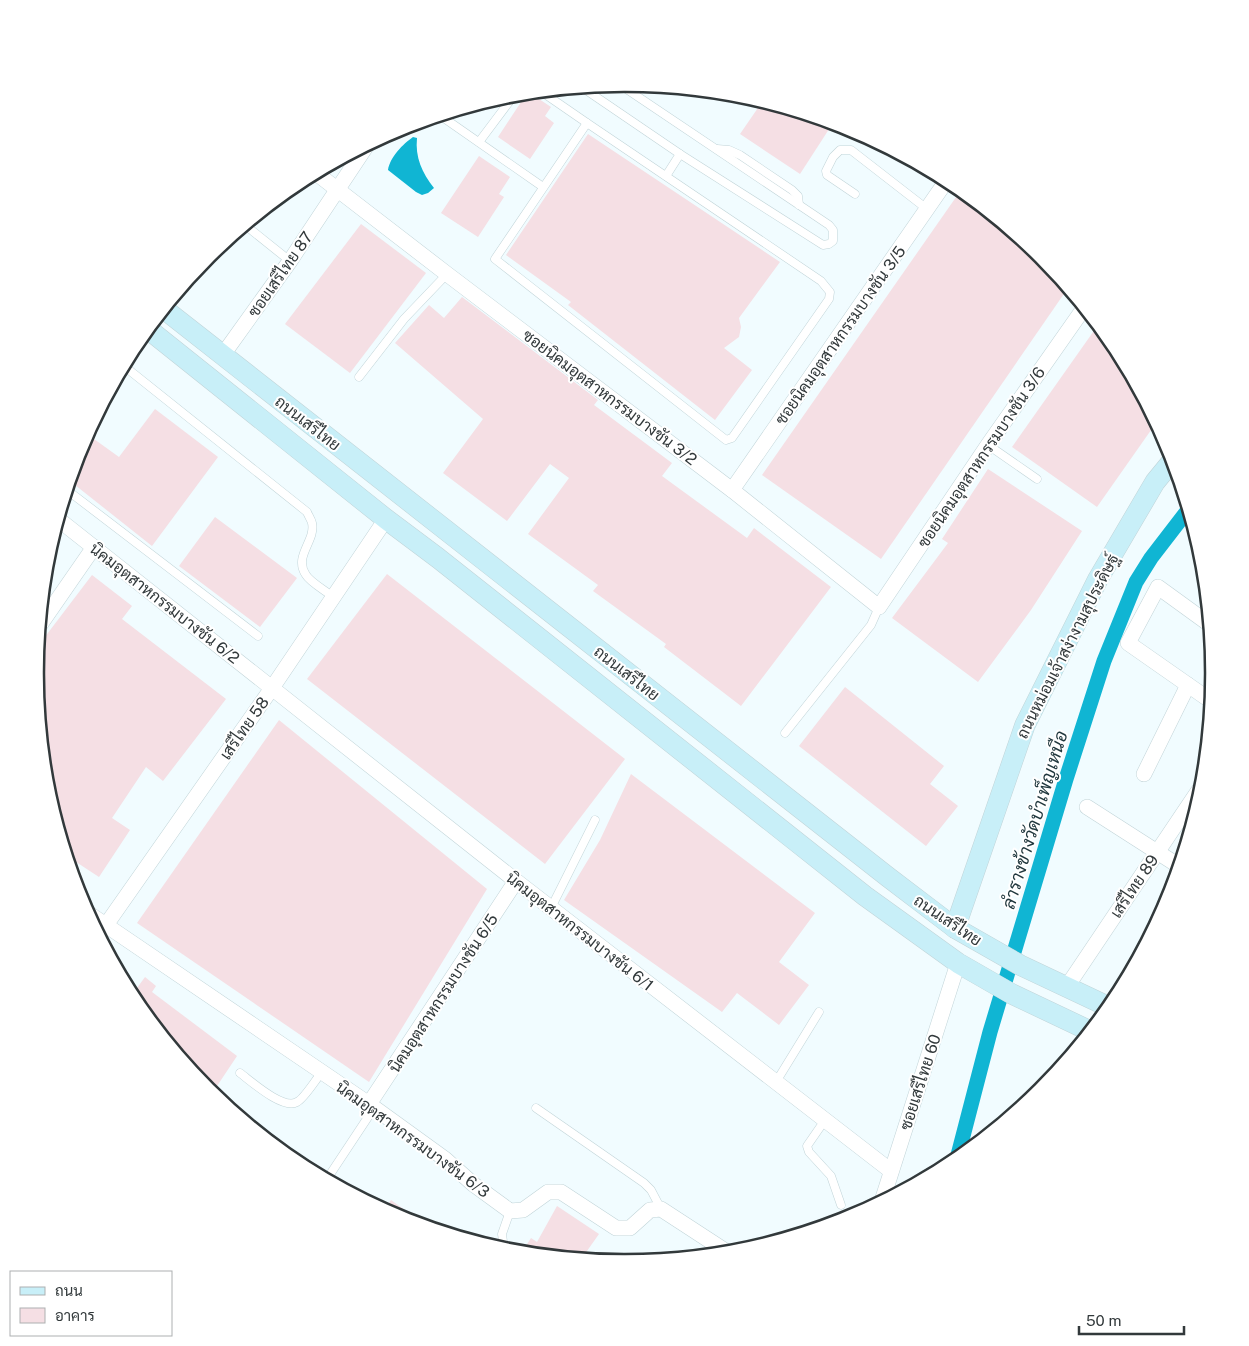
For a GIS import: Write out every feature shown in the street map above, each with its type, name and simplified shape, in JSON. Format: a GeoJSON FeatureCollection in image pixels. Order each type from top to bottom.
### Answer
{"type":"FeatureCollection","features":[{"type":"Feature","properties":{"kind":"main road","name":"ถนนเสรีไทย"},"geometry":{"type":"LineString","coordinates":[[169,313],[955,928],[1012,961],[1102,1004]]}},
{"type":"Feature","properties":{"kind":"main road","name":"ถนนเสรีไทย"},"geometry":{"type":"LineString","coordinates":[[154,333],[865,896],[958,963],[1003,989],[1084,1028]]}},
{"type":"Feature","properties":{"kind":"main road"},"geometry":{"type":"LineString","coordinates":[[208,376],[222,356]]}},
{"type":"Feature","properties":{"kind":"main road","name":"ถนนหม่อมเจ้าสง่างามสุประดิษฐ์"},"geometry":{"type":"LineString","coordinates":[[955,928],[1025,725],[1098,579],[1155,482],[1167,467]]}},
{"type":"Feature","properties":{"kind":"street","name":"ซอยเสรีไทย 87"},"geometry":{"type":"LineString","coordinates":[[222,356],[290,261],[360,156]]}},
{"type":"Feature","properties":{"kind":"street","name":"ซอยนิคมอุตสาหกรรมบางชัน 3/2"},"geometry":{"type":"LineString","coordinates":[[322,178],[732,490],[879,607]]}},
{"type":"Feature","properties":{"kind":"street","name":"ซอยนิคมอุตสาหกรรมบางชัน 3/5"},"geometry":{"type":"LineString","coordinates":[[732,490],[942,187]]}},
{"type":"Feature","properties":{"kind":"street","name":"ซอยนิคมอุตสาหกรรมบางชัน 3/6"},"geometry":{"type":"LineString","coordinates":[[879,607],[988,445],[1080,313]]}},
{"type":"Feature","properties":{"kind":"street","name":"เสรีไทย 58"},"geometry":{"type":"LineString","coordinates":[[104,929],[272,688],[386,519]]}},
{"type":"Feature","properties":{"kind":"street","name":"นิคมอุตสาหกรรมบางชัน 6/2"},"geometry":{"type":"LineString","coordinates":[[64,524],[272,688]]}},
{"type":"Feature","properties":{"kind":"street"},"geometry":{"type":"LineString","coordinates":[[47,615],[94,547]]}},
{"type":"Feature","properties":{"kind":"street"},"geometry":{"type":"LineString","coordinates":[[1202,619],[1158,587],[1128,643],[1204,696]]}},
{"type":"Feature","properties":{"kind":"street"},"geometry":{"type":"LineString","coordinates":[[1144,774],[1188,685]]}},
{"type":"Feature","properties":{"kind":"street","name":"นิคมอุตสาหกรรมบางชัน 6/1"},"geometry":{"type":"LineString","coordinates":[[272,688],[516,881],[891,1171]]}},
{"type":"Feature","properties":{"kind":"street","name":"เสรีไทย 89"},"geometry":{"type":"LineString","coordinates":[[1066,988],[1190,804]]}},
{"type":"Feature","properties":{"kind":"street"},"geometry":{"type":"LineString","coordinates":[[1088,807],[1173,862]]}},
{"type":"Feature","properties":{"kind":"street","name":"นิคมอุตสาหกรรมบางชัน 6/5"},"geometry":{"type":"LineString","coordinates":[[372,1106],[516,881]]}},
{"type":"Feature","properties":{"kind":"street","name":"นิคมอุตสาหกรรมบางชัน 6/3"},"geometry":{"type":"LineString","coordinates":[[105,931],[372,1106],[445,1159],[474,1184],[510,1210]]}},
{"type":"Feature","properties":{"kind":"street","name":"ซอยเสรีไทย 60"},"geometry":{"type":"LineString","coordinates":[[885,1192],[958,963]]}},
{"type":"Feature","properties":{"kind":"street"},"geometry":{"type":"LineString","coordinates":[[510,1210],[523,1210],[548,1192],[561,1192],[616,1228],[630,1228],[650,1210],[661,1209],[718,1246]]}},
{"type":"Feature","properties":{"kind":"lane"},"geometry":{"type":"LineString","coordinates":[[590,93],[680,154],[823,245],[829,244],[834,236],[833,230],[799,205],[798,196],[792,190],[740,155],[729,150],[715,149],[632,92]]}},
{"type":"Feature","properties":{"kind":"lane"},"geometry":{"type":"LineString","coordinates":[[549,97],[821,280],[830,292],[829,299],[732,438],[726,440],[495,259],[587,123]]}},
{"type":"Feature","properties":{"kind":"lane"},"geometry":{"type":"LineString","coordinates":[[479,142],[508,104]]}},
{"type":"Feature","properties":{"kind":"lane"},"geometry":{"type":"LineString","coordinates":[[447,120],[543,187]]}},
{"type":"Feature","properties":{"kind":"lane"},"geometry":{"type":"LineString","coordinates":[[855,194],[827,176],[826,171],[829,164],[840,150],[851,150],[928,209]]}},
{"type":"Feature","properties":{"kind":"lane"},"geometry":{"type":"LineString","coordinates":[[666,176],[680,154]]}},
{"type":"Feature","properties":{"kind":"lane"},"geometry":{"type":"LineString","coordinates":[[250,229],[290,261]]}},
{"type":"Feature","properties":{"kind":"lane"},"geometry":{"type":"LineString","coordinates":[[359,377],[404,319],[446,274]]}},
{"type":"Feature","properties":{"kind":"lane"},"geometry":{"type":"LineString","coordinates":[[130,370],[307,512],[312,522],[312,534],[303,555],[302,564],[306,575],[333,597]]}},
{"type":"Feature","properties":{"kind":"lane"},"geometry":{"type":"LineString","coordinates":[[988,445],[1037,479]]}},
{"type":"Feature","properties":{"kind":"lane"},"geometry":{"type":"LineString","coordinates":[[73,494],[258,636]]}},
{"type":"Feature","properties":{"kind":"lane"},"geometry":{"type":"LineString","coordinates":[[786,733],[871,625],[879,607]]}},
{"type":"Feature","properties":{"kind":"lane"},"geometry":{"type":"LineString","coordinates":[[551,908],[594,820]]}},
{"type":"Feature","properties":{"kind":"lane"},"geometry":{"type":"LineString","coordinates":[[776,1082],[819,1012]]}},
{"type":"Feature","properties":{"kind":"lane"},"geometry":{"type":"LineString","coordinates":[[240,1073],[278,1100],[287,1104],[298,1102],[322,1072]]}},
{"type":"Feature","properties":{"kind":"lane"},"geometry":{"type":"LineString","coordinates":[[330,1174],[372,1106]]}},
{"type":"Feature","properties":{"kind":"lane"},"geometry":{"type":"LineString","coordinates":[[536,1108],[644,1183],[651,1190],[661,1209]]}},
{"type":"Feature","properties":{"kind":"lane"},"geometry":{"type":"LineString","coordinates":[[826,1120],[807,1146],[809,1152],[831,1176],[841,1204]]}},
{"type":"Feature","properties":{"kind":"lane"},"geometry":{"type":"LineString","coordinates":[[503,1241],[502,1234],[510,1210]]}},
{"type":"Feature","properties":{"kind":"water"},"geometry":{"type":"Polygon","coordinates":[[[413,137],[417,138],[417,152],[420,164],[434,188],[422,195],[388,170],[391,160],[405,143],[413,137]]]}},
{"type":"Feature","properties":{"kind":"building"},"geometry":{"type":"Polygon","coordinates":[[[538,99],[551,107],[545,116],[554,123],[530,159],[498,137],[522,101],[538,99]]]}},
{"type":"Feature","properties":{"kind":"building"},"geometry":{"type":"Polygon","coordinates":[[[758,108],[829,129],[800,174],[740,134],[758,108]]]}},
{"type":"Feature","properties":{"kind":"building"},"geometry":{"type":"Polygon","coordinates":[[[588,134],[780,262],[739,318],[741,327],[739,337],[724,348],[752,370],[715,420],[568,305],[571,302],[506,255],[588,134]]]}},
{"type":"Feature","properties":{"kind":"building"},"geometry":{"type":"Polygon","coordinates":[[[479,156],[510,177],[499,194],[504,197],[478,237],[441,213],[479,156]]]}},
{"type":"Feature","properties":{"kind":"building"},"geometry":{"type":"Polygon","coordinates":[[[956,197],[1007,236],[1035,262],[1064,294],[881,559],[762,475],[956,197]]]}},
{"type":"Feature","properties":{"kind":"building"},"geometry":{"type":"Polygon","coordinates":[[[361,224],[426,273],[350,373],[285,324],[361,224]]]}},
{"type":"Feature","properties":{"kind":"building"},"geometry":{"type":"Polygon","coordinates":[[[462,297],[598,400],[594,405],[672,463],[662,476],[747,538],[754,528],[831,587],[741,706],[664,647],[666,644],[593,591],[598,585],[528,534],[569,478],[550,464],[507,521],[443,473],[483,419],[395,343],[429,305],[444,318],[462,297]]]}},
{"type":"Feature","properties":{"kind":"building"},"geometry":{"type":"Polygon","coordinates":[[[1094,331],[1127,383],[1151,430],[1097,507],[1012,447],[1094,331]]]}},
{"type":"Feature","properties":{"kind":"building"},"geometry":{"type":"Polygon","coordinates":[[[155,409],[218,457],[152,546],[75,485],[94,439],[119,457],[155,409]]]}},
{"type":"Feature","properties":{"kind":"building"},"geometry":{"type":"Polygon","coordinates":[[[988,469],[1082,531],[1031,610],[978,682],[892,618],[948,543],[942,539],[988,469]]]}},
{"type":"Feature","properties":{"kind":"building"},"geometry":{"type":"Polygon","coordinates":[[[215,517],[297,578],[260,627],[179,566],[215,517]]]}},
{"type":"Feature","properties":{"kind":"building"},"geometry":{"type":"Polygon","coordinates":[[[387,574],[625,759],[545,864],[307,679],[387,574]]]}},
{"type":"Feature","properties":{"kind":"building"},"geometry":{"type":"Polygon","coordinates":[[[92,575],[132,606],[122,619],[226,699],[163,781],[146,767],[112,818],[130,830],[99,877],[76,862],[55,786],[45,711],[45,637],[92,575]]]}},
{"type":"Feature","properties":{"kind":"building"},"geometry":{"type":"Polygon","coordinates":[[[845,687],[944,766],[930,784],[958,806],[926,846],[799,746],[845,687]]]}},
{"type":"Feature","properties":{"kind":"building"},"geometry":{"type":"Polygon","coordinates":[[[279,720],[487,889],[369,1082],[137,923],[279,720]]]}},
{"type":"Feature","properties":{"kind":"building"},"geometry":{"type":"Polygon","coordinates":[[[631,774],[815,913],[779,962],[809,985],[779,1025],[737,993],[722,1012],[564,900],[600,840],[631,774]]]}},
{"type":"Feature","properties":{"kind":"building"},"geometry":{"type":"Polygon","coordinates":[[[145,977],[156,986],[152,992],[237,1056],[217,1086],[188,1056],[164,1027],[137,988],[145,977]]]}},
{"type":"Feature","properties":{"kind":"building"},"geometry":{"type":"Polygon","coordinates":[[[391,1200],[408,1212],[402,1210],[388,1204],[391,1200]]]}},
{"type":"Feature","properties":{"kind":"building"},"geometry":{"type":"Polygon","coordinates":[[[557,1206],[599,1234],[586,1253],[526,1245],[531,1238],[537,1242],[557,1206]]]}},
{"type":"Feature","properties":{"kind":"waterway","name":"ลำรางข้างวัดบำเพ็ญเหนือ"},"geometry":{"type":"LineString","coordinates":[[960,1147],[990,1032],[1066,779],[1104,661],[1136,582],[1151,558],[1183,516]]}}]}
